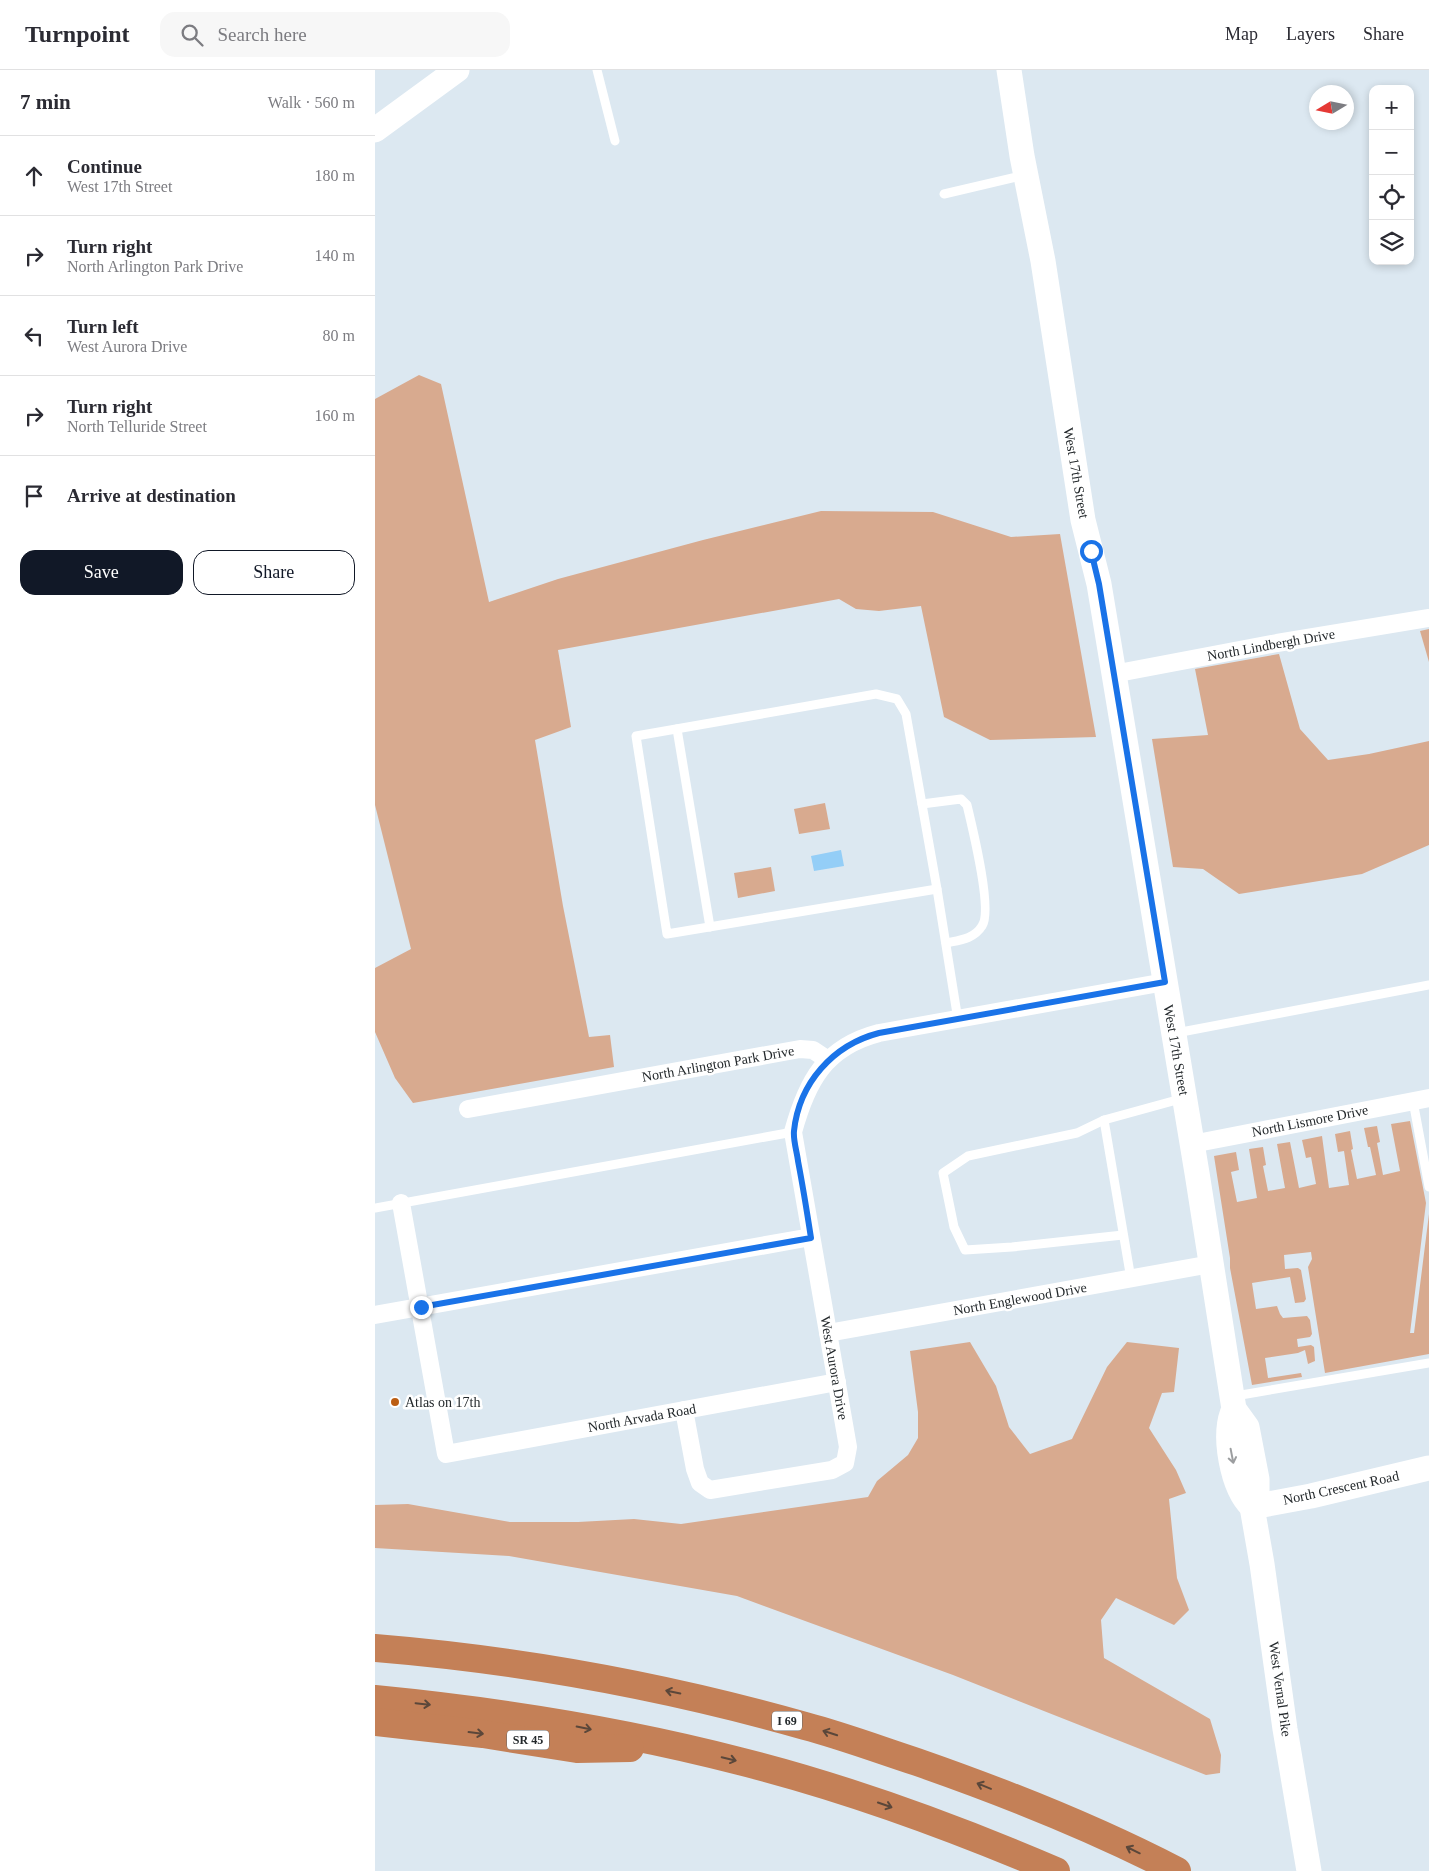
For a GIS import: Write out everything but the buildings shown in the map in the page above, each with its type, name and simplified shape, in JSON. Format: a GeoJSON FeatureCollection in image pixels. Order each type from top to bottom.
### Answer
{"type":"FeatureCollection","features":[{"type":"Feature","properties":{"kind":"highway","name":"I 69"},"geometry":{"type":"LineString","coordinates":[[375,1648],[513,1662],[624,1682],[691,1696],[807,1726],[979,1784],[1071,1821],[1177,1871]]}},
{"type":"Feature","properties":{"kind":"highway"},"geometry":{"type":"LineString","coordinates":[[375,1699],[515,1716],[623,1735],[740,1761],[854,1794],[967,1835],[1055,1871]]}},
{"type":"Feature","properties":{"kind":"highway","name":"SR 45"},"geometry":{"type":"LineString","coordinates":[[375,1722],[483,1734],[577,1749],[682,1747]]}},
{"type":"Feature","properties":{"kind":"main road"},"geometry":{"type":"LineString","coordinates":[[375,130],[457,70]]}},
{"type":"Feature","properties":{"kind":"main road","name":"West 17th Street"},"geometry":{"type":"LineString","coordinates":[[1009,70],[1026,175],[1043,261],[1083,520],[1099,584],[1233,1403],[1248,1433],[1257,1484],[1252,1507]]}},
{"type":"Feature","properties":{"kind":"main road","name":"North Crescent Road"},"geometry":{"type":"LineString","coordinates":[[1252,1507],[1329,1492],[1429,1468]]}},
{"type":"Feature","properties":{"kind":"main road","name":"West Vernal Pike"},"geometry":{"type":"LineString","coordinates":[[1252,1507],[1285,1729],[1309,1871]]}},
{"type":"Feature","properties":{"kind":"street","name":"North Lindbergh Drive"},"geometry":{"type":"LineString","coordinates":[[1113,674],[1277,643],[1429,618]]}},
{"type":"Feature","properties":{"kind":"street"},"geometry":{"type":"LineString","coordinates":[[828,1060],[852,1042],[865,1036],[1165,982]]}},
{"type":"Feature","properties":{"kind":"street","name":"North Arlington Park Drive"},"geometry":{"type":"LineString","coordinates":[[467,1108],[799,1049],[813,1050],[828,1060]]}},
{"type":"Feature","properties":{"kind":"street","name":"West Aurora Drive"},"geometry":{"type":"LineString","coordinates":[[684,1410],[695,1469],[700,1483],[710,1490],[832,1470],[845,1463],[848,1447],[793,1132],[799,1109],[809,1086],[828,1060]]}},
{"type":"Feature","properties":{"kind":"street","name":"North Lismore Drive"},"geometry":{"type":"LineString","coordinates":[[1192,1144],[1421,1100]]}},
{"type":"Feature","properties":{"kind":"street"},"geometry":{"type":"LineString","coordinates":[[401,1204],[421,1307]]}},
{"type":"Feature","properties":{"kind":"street"},"geometry":{"type":"LineString","coordinates":[[375,1314],[811,1238]]}},
{"type":"Feature","properties":{"kind":"street","name":"North Englewood Drive"},"geometry":{"type":"LineString","coordinates":[[828,1332],[1211,1264]]}},
{"type":"Feature","properties":{"kind":"street","name":"North Arvada Road"},"geometry":{"type":"LineString","coordinates":[[421,1307],[446,1454],[837,1382]]}},
{"type":"Feature","properties":{"kind":"lane"},"geometry":{"type":"LineString","coordinates":[[597,70],[615,141]]}},
{"type":"Feature","properties":{"kind":"lane"},"geometry":{"type":"LineString","coordinates":[[944,194],[1026,175]]}},
{"type":"Feature","properties":{"kind":"lane"},"geometry":{"type":"LineString","coordinates":[[937,889],[667,934],[636,736],[876,694],[897,699],[906,714],[937,889],[958,1020]]}},
{"type":"Feature","properties":{"kind":"lane"},"geometry":{"type":"LineString","coordinates":[[677,729],[710,927]]}},
{"type":"Feature","properties":{"kind":"lane"},"geometry":{"type":"LineString","coordinates":[[922,804],[961,799],[967,805],[986,899],[984,925],[972,937],[945,943]]}},
{"type":"Feature","properties":{"kind":"lane"},"geometry":{"type":"LineString","coordinates":[[1173,1033],[1429,985]]}},
{"type":"Feature","properties":{"kind":"lane"},"geometry":{"type":"LineString","coordinates":[[1123,1235],[965,1250],[954,1228],[943,1174],[968,1156],[1077,1133],[1104,1120],[1184,1098]]}},
{"type":"Feature","properties":{"kind":"lane"},"geometry":{"type":"LineString","coordinates":[[1421,1100],[1429,1187]]}},
{"type":"Feature","properties":{"kind":"lane"},"geometry":{"type":"LineString","coordinates":[[1104,1120],[1131,1279]]}},
{"type":"Feature","properties":{"kind":"lane"},"geometry":{"type":"LineString","coordinates":[[375,1208],[793,1132]]}},
{"type":"Feature","properties":{"kind":"lane"},"geometry":{"type":"LineString","coordinates":[[1233,1403],[1429,1363]]}},
{"type":"Feature","properties":{"kind":"shaded area"},"geometry":{"type":"Polygon","coordinates":[[[419,375],[441,384],[489,602],[558,579],[821,511],[933,512],[1011,537],[1060,534],[1096,737],[990,740],[944,717],[921,606],[879,611],[856,609],[839,599],[558,650],[571,727],[535,740],[563,906],[589,1037],[610,1035],[614,1067],[413,1103],[395,1078],[375,1032],[375,968],[411,949],[375,805],[375,399],[419,375]]]}},
{"type":"Feature","properties":{"kind":"shaded area"},"geometry":{"type":"Polygon","coordinates":[[[1429,629],[1429,662],[1420,631],[1429,629]]]}},
{"type":"Feature","properties":{"kind":"shaded area"},"geometry":{"type":"Polygon","coordinates":[[[1279,654],[1300,729],[1328,760],[1369,754],[1429,741],[1429,845],[1362,874],[1239,894],[1203,869],[1173,867],[1152,739],[1208,735],[1195,669],[1279,654]]]}},
{"type":"Feature","properties":{"kind":"shaded area"},"geometry":{"type":"Polygon","coordinates":[[[825,803],[830,829],[799,834],[794,809],[825,803]]]}},
{"type":"Feature","properties":{"kind":"shaded area"},"geometry":{"type":"Polygon","coordinates":[[[771,867],[775,891],[738,898],[734,873],[771,867]]]}},
{"type":"Feature","properties":{"kind":"shaded area"},"geometry":{"type":"Polygon","coordinates":[[[1410,1121],[1426,1203],[1410,1333],[1414,1333],[1429,1214],[1429,1354],[1325,1373],[1308,1267],[1312,1259],[1311,1252],[1284,1255],[1285,1269],[1298,1268],[1301,1270],[1306,1299],[1304,1302],[1295,1303],[1290,1277],[1252,1283],[1256,1309],[1277,1306],[1283,1318],[1307,1316],[1310,1320],[1312,1334],[1310,1337],[1297,1339],[1298,1347],[1311,1345],[1314,1347],[1315,1361],[1308,1364],[1305,1350],[1298,1353],[1265,1358],[1268,1378],[1301,1373],[1302,1377],[1252,1385],[1230,1268],[1214,1156],[1236,1152],[1239,1170],[1231,1172],[1237,1202],[1257,1198],[1249,1149],[1263,1147],[1266,1165],[1263,1166],[1268,1191],[1285,1188],[1277,1144],[1290,1142],[1299,1188],[1316,1184],[1311,1157],[1306,1158],[1302,1140],[1322,1136],[1329,1188],[1349,1185],[1344,1151],[1338,1152],[1335,1134],[1350,1131],[1353,1149],[1351,1150],[1357,1179],[1376,1175],[1364,1128],[1377,1126],[1380,1142],[1377,1143],[1383,1175],[1400,1171],[1391,1124],[1410,1121]]]}},
{"type":"Feature","properties":{"kind":"shaded area"},"geometry":{"type":"Polygon","coordinates":[[[970,1342],[996,1386],[1009,1427],[1030,1454],[1072,1439],[1107,1367],[1127,1342],[1179,1348],[1174,1392],[1162,1393],[1149,1428],[1176,1470],[1186,1493],[1169,1499],[1177,1578],[1189,1610],[1174,1625],[1116,1598],[1101,1620],[1104,1658],[1210,1719],[1221,1755],[1220,1773],[1206,1775],[953,1675],[737,1596],[509,1556],[375,1548],[375,1505],[408,1504],[510,1522],[578,1522],[634,1519],[681,1524],[868,1497],[877,1481],[908,1455],[918,1438],[918,1412],[910,1351],[970,1342]]]}},
{"type":"Feature","properties":{"kind":"water"},"geometry":{"type":"Polygon","coordinates":[[[841,850],[844,866],[814,871],[811,856],[841,850]]]}},
{"type":"Feature","properties":{"kind":"place","name":"Atlas on 17th"},"geometry":{"type":"Point","coordinates":[395,1402]}},
{"type":"Feature","properties":{"kind":"route"},"geometry":{"type":"LineString","coordinates":[[421,1307],[811,1238],[793,1132],[799,1109],[809,1086],[828,1060],[839,1050],[865,1036],[879,1033],[1165,982],[1099,584],[1091,551]]}}]}
